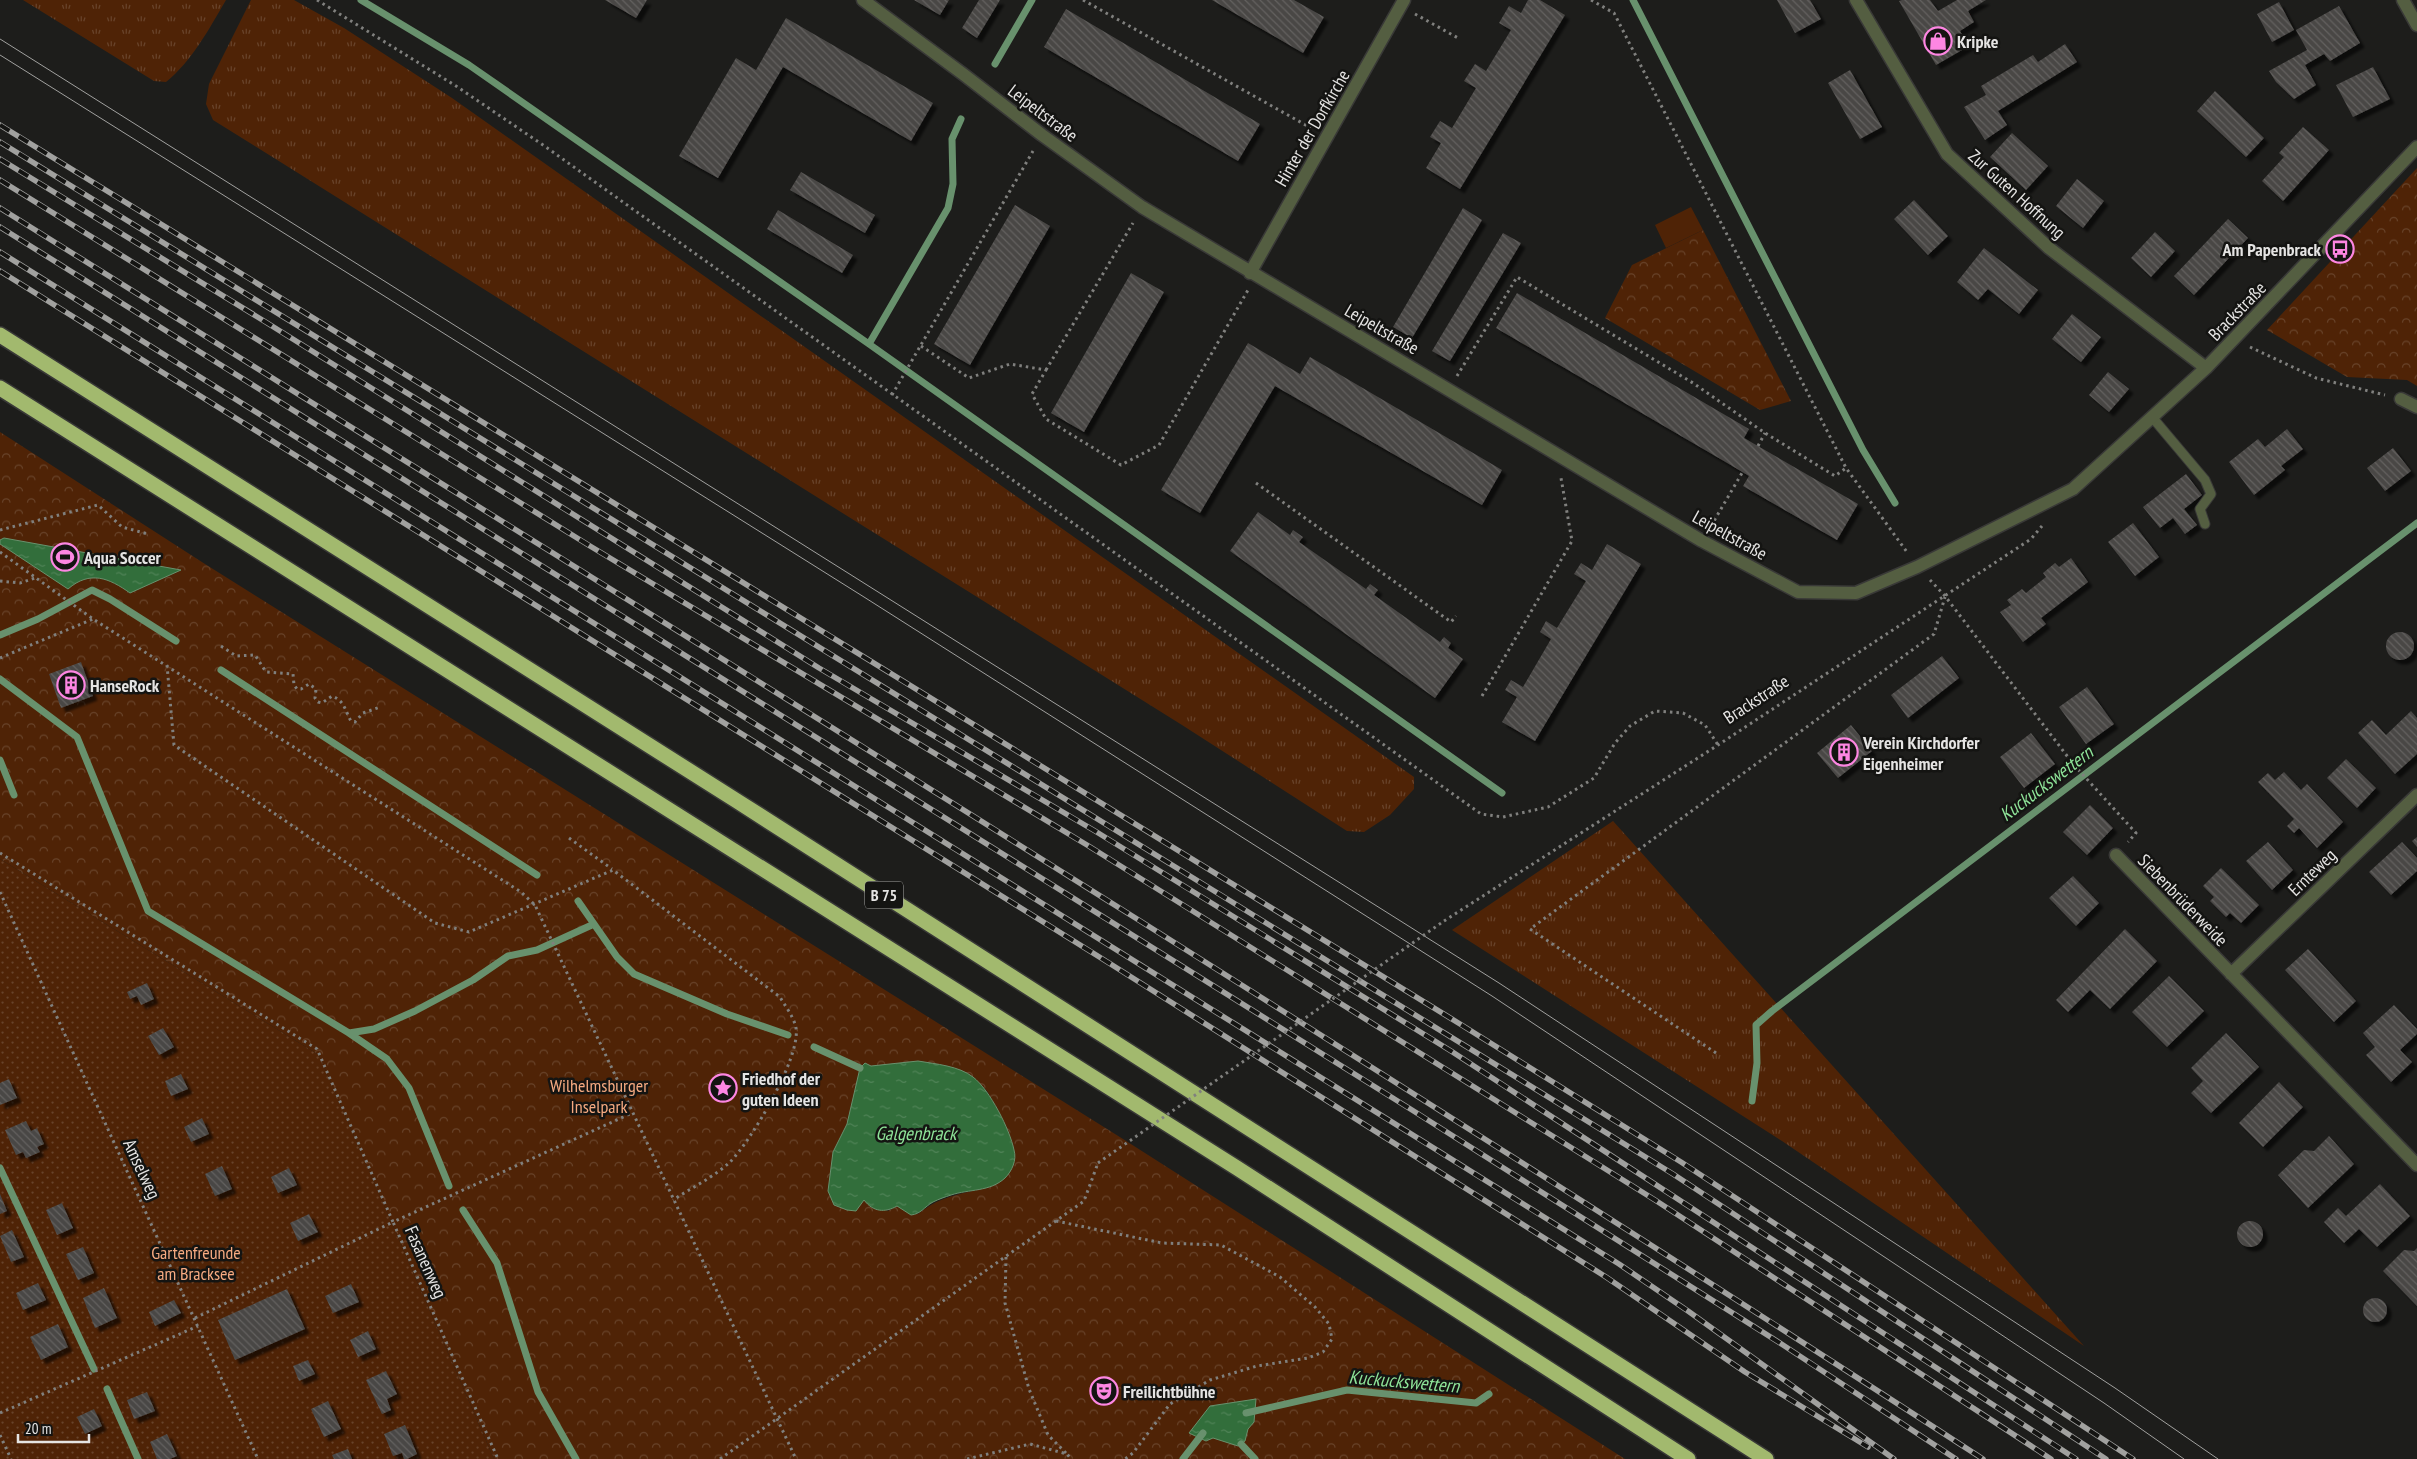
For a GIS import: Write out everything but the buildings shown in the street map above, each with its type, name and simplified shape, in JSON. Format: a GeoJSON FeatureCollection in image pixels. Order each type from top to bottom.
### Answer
{"type":"FeatureCollection","features":[{"type":"Feature","properties":{"kind":"highway","name":"B 75"},"geometry":{"type":"LineString","coordinates":[[0,334],[762,817],[1766,1459]]}},
{"type":"Feature","properties":{"kind":"highway","name":"B 75"},"geometry":{"type":"LineString","coordinates":[[0,388],[1237,1168],[1688,1459]]}},
{"type":"Feature","properties":{"kind":"street","name":"Leipeltstraße"},"geometry":{"type":"LineString","coordinates":[[863,0],[964,74],[1042,136],[1142,207],[1450,388],[1702,541],[1798,592],[1856,592],[1918,567]]}},
{"type":"Feature","properties":{"kind":"street","name":"Hinter der Dorfkirche"},"geometry":{"type":"LineString","coordinates":[[1250,272],[1404,0]]}},
{"type":"Feature","properties":{"kind":"street","name":"Zur Guten Hoffnung"},"geometry":{"type":"LineString","coordinates":[[1856,0],[1947,154],[2050,248],[2206,368]]}},
{"type":"Feature","properties":{"kind":"street"},"geometry":{"type":"LineString","coordinates":[[2402,0],[2417,26]]}},
{"type":"Feature","properties":{"kind":"street","name":"Brackstraße"},"geometry":{"type":"LineString","coordinates":[[1918,567],[2073,490],[2206,368],[2417,147]]}},
{"type":"Feature","properties":{"kind":"street"},"geometry":{"type":"LineString","coordinates":[[2401,398],[2417,407]]}},
{"type":"Feature","properties":{"kind":"street","name":"Ernteweg"},"geometry":{"type":"LineString","coordinates":[[2231,974],[2417,795]]}},
{"type":"Feature","properties":{"kind":"street","name":"Siebenbrüderweide"},"geometry":{"type":"LineString","coordinates":[[2116,855],[2417,1166]]}},
{"type":"Feature","properties":{"kind":"lane"},"geometry":{"type":"LineString","coordinates":[[2152,418],[2205,480],[2212,494],[2200,509],[2205,524]]}},
{"type":"Feature","properties":{"kind":"path"},"geometry":{"type":"LineString","coordinates":[[317,0],[456,86],[535,140],[1247,645],[1481,814],[1503,817],[1548,807],[1594,778],[1615,743],[1630,726],[1655,711],[1683,713],[1691,717],[1705,725],[1718,745]]}},
{"type":"Feature","properties":{"kind":"path"},"geometry":{"type":"LineString","coordinates":[[1083,0],[1327,137]]}},
{"type":"Feature","properties":{"kind":"path"},"geometry":{"type":"LineString","coordinates":[[1591,0],[1614,14],[1846,468],[1918,567]]}},
{"type":"Feature","properties":{"kind":"path"},"geometry":{"type":"LineString","coordinates":[[1419,16],[1458,38]]}},
{"type":"Feature","properties":{"kind":"path"},"geometry":{"type":"LineString","coordinates":[[892,395],[1042,136]]}},
{"type":"Feature","properties":{"kind":"path"},"geometry":{"type":"LineString","coordinates":[[1142,207],[1032,394],[1046,419],[1122,465],[1159,445],[1248,293],[1250,272]]}},
{"type":"Feature","properties":{"kind":"path"},"geometry":{"type":"LineString","coordinates":[[1450,388],[1517,277],[1693,383],[1765,433],[1835,476],[1846,468]]}},
{"type":"Feature","properties":{"kind":"path"},"geometry":{"type":"LineString","coordinates":[[2234,339],[2316,378],[2401,398]]}},
{"type":"Feature","properties":{"kind":"path"},"geometry":{"type":"LineString","coordinates":[[921,346],[969,378],[1010,364],[1046,370]]}},
{"type":"Feature","properties":{"kind":"path"},"geometry":{"type":"LineString","coordinates":[[1758,446],[1765,433]]}},
{"type":"Feature","properties":{"kind":"path"},"geometry":{"type":"LineString","coordinates":[[1482,696],[1572,540],[1557,453]]}},
{"type":"Feature","properties":{"kind":"path"},"geometry":{"type":"LineString","coordinates":[[1702,541],[1742,473]]}},
{"type":"Feature","properties":{"kind":"path"},"geometry":{"type":"LineString","coordinates":[[1256,483],[1451,622],[1456,616]]}},
{"type":"Feature","properties":{"kind":"path"},"geometry":{"type":"LineString","coordinates":[[0,530],[98,504],[122,526],[148,534]]}},
{"type":"Feature","properties":{"kind":"path","name":"Brackstraße"},"geometry":{"type":"LineString","coordinates":[[1056,1221],[1084,1201],[1098,1163],[1444,921],[1945,596],[2032,538],[2043,524]]}},
{"type":"Feature","properties":{"kind":"path"},"geometry":{"type":"LineString","coordinates":[[0,552],[93,619],[167,664],[521,892],[534,905],[796,1459]]}},
{"type":"Feature","properties":{"kind":"path"},"geometry":{"type":"LineString","coordinates":[[0,581],[20,583],[35,577]]}},
{"type":"Feature","properties":{"kind":"path"},"geometry":{"type":"LineString","coordinates":[[1716,1053],[1530,929],[1934,634],[1945,596]]}},
{"type":"Feature","properties":{"kind":"path","name":"Siebenbrüderweide"},"geometry":{"type":"LineString","coordinates":[[1945,596],[2074,765],[2091,786],[2136,833],[2116,855]]}},
{"type":"Feature","properties":{"kind":"path"},"geometry":{"type":"LineString","coordinates":[[0,658],[93,619]]}},
{"type":"Feature","properties":{"kind":"path"},"geometry":{"type":"LineString","coordinates":[[222,646],[236,656],[255,655],[266,672],[294,674],[294,685],[297,689],[301,689],[309,684],[313,686],[316,689],[315,698],[318,702],[322,703],[332,696],[336,697],[344,704],[351,721],[355,722],[364,713],[380,707]]}},
{"type":"Feature","properties":{"kind":"path"},"geometry":{"type":"LineString","coordinates":[[167,664],[174,745],[435,923],[469,932],[613,870]]}},
{"type":"Feature","properties":{"kind":"path"},"geometry":{"type":"LineString","coordinates":[[569,838],[773,991],[784,1004],[796,1026],[794,1049],[777,1088],[754,1132],[729,1163],[673,1200]]}},
{"type":"Feature","properties":{"kind":"path"},"geometry":{"type":"LineString","coordinates":[[0,853],[317,1049],[393,1222],[632,1113]]}},
{"type":"Feature","properties":{"kind":"path","name":"Amselweg"},"geometry":{"type":"LineString","coordinates":[[0,892],[258,1459]]}},
{"type":"Feature","properties":{"kind":"path"},"geometry":{"type":"LineString","coordinates":[[720,1459],[1056,1221],[1162,1244],[1221,1245],[1280,1277],[1315,1307],[1329,1324],[1332,1339],[1323,1352],[1308,1358],[1257,1366],[1210,1380],[1170,1404],[1133,1453],[1125,1459]]}},
{"type":"Feature","properties":{"kind":"path","name":"Fasanenweg"},"geometry":{"type":"LineString","coordinates":[[195,1318],[393,1222],[498,1459]]}},
{"type":"Feature","properties":{"kind":"path"},"geometry":{"type":"LineString","coordinates":[[1006,1257],[1005,1303],[1029,1389],[1048,1435],[1072,1459]]}},
{"type":"Feature","properties":{"kind":"path"},"geometry":{"type":"LineString","coordinates":[[0,1413],[199,1326]]}},
{"type":"Feature","properties":{"kind":"path"},"geometry":{"type":"LineString","coordinates":[[0,1434],[12,1459]]}},
{"type":"Feature","properties":{"kind":"path"},"geometry":{"type":"LineString","coordinates":[[967,1459],[1030,1444],[1067,1454]]}},
{"type":"Feature","properties":{"kind":"green space"},"geometry":{"type":"Polygon","coordinates":[[[23,0],[226,0],[192,54],[166,82],[154,81],[23,0]]]}},
{"type":"Feature","properties":{"kind":"green space"},"geometry":{"type":"Polygon","coordinates":[[[251,0],[294,0],[344,28],[452,98],[1414,777],[1414,789],[1390,815],[1364,832],[1347,831],[1182,725],[213,120],[206,104],[209,84],[251,0]]]}},
{"type":"Feature","properties":{"kind":"green space"},"geometry":{"type":"Polygon","coordinates":[[[2417,168],[2417,386],[2407,380],[2347,377],[2267,330],[2417,168]]]}},
{"type":"Feature","properties":{"kind":"green space"},"geometry":{"type":"Polygon","coordinates":[[[1691,207],[1703,230],[1666,248],[1655,225],[1691,207]]]}},
{"type":"Feature","properties":{"kind":"green space"},"geometry":{"type":"Polygon","coordinates":[[[1703,230],[1791,401],[1760,410],[1605,318],[1632,265],[1703,230]]]}},
{"type":"Feature","properties":{"kind":"green space","name":"Wilhelmsburger Inselpark"},"geometry":{"type":"Polygon","coordinates":[[[0,432],[205,564],[1123,1139],[1625,1459],[494,1459],[319,1055],[0,859],[0,432]],[[973,1077],[855,1090],[847,1124],[833,1152],[828,1191],[861,1202],[864,1200],[888,1211],[897,1206],[918,1214],[945,1198],[995,1185],[1001,1117],[987,1091],[973,1077]]]}},
{"type":"Feature","properties":{"kind":"green space"},"geometry":{"type":"Polygon","coordinates":[[[1613,821],[2084,1346],[1782,1141],[1452,930],[1613,821]]]}},
{"type":"Feature","properties":{"kind":"green space","name":"Gartenfreunde am Bracksee"},"geometry":{"type":"Polygon","coordinates":[[[0,859],[319,1055],[494,1459],[0,1459],[0,859]]]}},
{"type":"Feature","properties":{"kind":"water","name":"Aqua Soccer"},"geometry":{"type":"Polygon","coordinates":[[[4,538],[181,570],[130,593],[115,583],[99,578],[84,580],[68,589],[0,544],[0,540],[4,538]]]}},
{"type":"Feature","properties":{"kind":"water","name":"Galgenbrack"},"geometry":{"type":"Polygon","coordinates":[[[918,1061],[961,1070],[973,1077],[986,1091],[1004,1122],[1012,1142],[1015,1158],[1010,1172],[993,1186],[942,1198],[920,1212],[911,1215],[897,1206],[888,1210],[875,1209],[864,1200],[856,1211],[834,1205],[828,1191],[833,1152],[847,1124],[860,1068],[865,1063],[871,1066],[918,1061]]]}},
{"type":"Feature","properties":{"kind":"water"},"geometry":{"type":"Polygon","coordinates":[[[1256,1399],[1254,1422],[1248,1429],[1245,1441],[1238,1446],[1213,1438],[1206,1441],[1189,1433],[1210,1406],[1256,1399]]]}},
{"type":"Feature","properties":{"kind":"waterway"},"geometry":{"type":"LineString","coordinates":[[361,0],[469,65],[869,344],[1502,793]]}},
{"type":"Feature","properties":{"kind":"waterway"},"geometry":{"type":"LineString","coordinates":[[995,64],[1032,0]]}},
{"type":"Feature","properties":{"kind":"waterway"},"geometry":{"type":"LineString","coordinates":[[1633,0],[1863,450],[1895,503]]}},
{"type":"Feature","properties":{"kind":"waterway"},"geometry":{"type":"LineString","coordinates":[[869,344],[948,208],[953,184],[952,139],[961,119]]}},
{"type":"Feature","properties":{"kind":"waterway","name":"Kuckuckswettern"},"geometry":{"type":"LineString","coordinates":[[1752,1101],[1757,1063],[1756,1025],[1772,1011],[2417,523]]}},
{"type":"Feature","properties":{"kind":"waterway"},"geometry":{"type":"LineString","coordinates":[[0,635],[38,619],[92,590],[110,599],[176,641]]}},
{"type":"Feature","properties":{"kind":"waterway"},"geometry":{"type":"LineString","coordinates":[[221,670],[537,875]]}},
{"type":"Feature","properties":{"kind":"waterway"},"geometry":{"type":"LineString","coordinates":[[0,679],[77,737],[148,911],[349,1033],[387,1059],[409,1088],[449,1186]]}},
{"type":"Feature","properties":{"kind":"waterway"},"geometry":{"type":"LineString","coordinates":[[0,760],[14,795]]}},
{"type":"Feature","properties":{"kind":"waterway"},"geometry":{"type":"LineString","coordinates":[[578,901],[617,957],[634,974],[727,1014],[788,1035]]}},
{"type":"Feature","properties":{"kind":"waterway"},"geometry":{"type":"LineString","coordinates":[[349,1033],[374,1029],[415,1011],[473,980],[508,956],[537,950],[594,924]]}},
{"type":"Feature","properties":{"kind":"waterway"},"geometry":{"type":"LineString","coordinates":[[814,1047],[860,1068]]}},
{"type":"Feature","properties":{"kind":"waterway"},"geometry":{"type":"LineString","coordinates":[[0,1168],[94,1369]]}},
{"type":"Feature","properties":{"kind":"waterway"},"geometry":{"type":"LineString","coordinates":[[463,1210],[497,1263],[538,1392],[576,1459]]}},
{"type":"Feature","properties":{"kind":"waterway"},"geometry":{"type":"LineString","coordinates":[[107,1389],[138,1459]]}},
{"type":"Feature","properties":{"kind":"waterway","name":"Kuckuckswettern"},"geometry":{"type":"LineString","coordinates":[[1246,1413],[1347,1390],[1476,1403],[1489,1394]]}},
{"type":"Feature","properties":{"kind":"waterway","name":"Kuckuckswettern"},"geometry":{"type":"LineString","coordinates":[[1183,1459],[1203,1433]]}},
{"type":"Feature","properties":{"kind":"waterway"},"geometry":{"type":"LineString","coordinates":[[1241,1444],[1255,1459]]}},
{"type":"Feature","properties":{"kind":"tram line"},"geometry":{"type":"LineString","coordinates":[[0,39],[1499,983],[2115,1388],[2218,1459]]}},
{"type":"Feature","properties":{"kind":"tram line"},"geometry":{"type":"LineString","coordinates":[[0,55],[864,597],[1492,996],[2104,1403],[2184,1459]]}},
{"type":"Feature","properties":{"kind":"railway"},"geometry":{"type":"LineString","coordinates":[[0,125],[1681,1162],[2133,1459]]}},
{"type":"Feature","properties":{"kind":"railway"},"geometry":{"type":"LineString","coordinates":[[0,142],[1673,1174],[2106,1459]]}},
{"type":"Feature","properties":{"kind":"railway"},"geometry":{"type":"LineString","coordinates":[[0,159],[264,321],[819,668],[1095,831],[1451,1051],[2076,1459]]}},
{"type":"Feature","properties":{"kind":"railway"},"geometry":{"type":"LineString","coordinates":[[0,180],[590,546],[1087,845],[1655,1200],[2051,1459]]}},
{"type":"Feature","properties":{"kind":"railway"},"geometry":{"type":"LineString","coordinates":[[0,208],[1243,986],[1490,1142],[1983,1459]]}},
{"type":"Feature","properties":{"kind":"railway"},"geometry":{"type":"LineString","coordinates":[[0,227],[1412,1110],[1783,1345],[1956,1459]]}},
{"type":"Feature","properties":{"kind":"railway"},"geometry":{"type":"LineString","coordinates":[[0,252],[1619,1264],[1688,1311],[1894,1459]]}},
{"type":"Feature","properties":{"kind":"railway"},"geometry":{"type":"LineString","coordinates":[[0,271],[1109,963],[1606,1277],[1745,1372],[1868,1447]]}},
{"type":"Feature","properties":{"kind":"place","name":"Kripke"},"geometry":{"type":"Point","coordinates":[1938,41]}},
{"type":"Feature","properties":{"kind":"place","name":"Am Papenbrack"},"geometry":{"type":"Point","coordinates":[2340,249]}},
{"type":"Feature","properties":{"kind":"place","name":"Aqua Soccer"},"geometry":{"type":"Point","coordinates":[65,557]}},
{"type":"Feature","properties":{"kind":"place","name":"HanseRock"},"geometry":{"type":"Point","coordinates":[71,685]}},
{"type":"Feature","properties":{"kind":"place","name":"Verein Kirchdorfer Eigenheimer"},"geometry":{"type":"Point","coordinates":[1844,752]}},
{"type":"Feature","properties":{"kind":"place","name":"Friedhof der guten Ideen"},"geometry":{"type":"Point","coordinates":[723,1088]}},
{"type":"Feature","properties":{"kind":"place","name":"Freilichtbühne"},"geometry":{"type":"Point","coordinates":[1104,1391]}}]}
